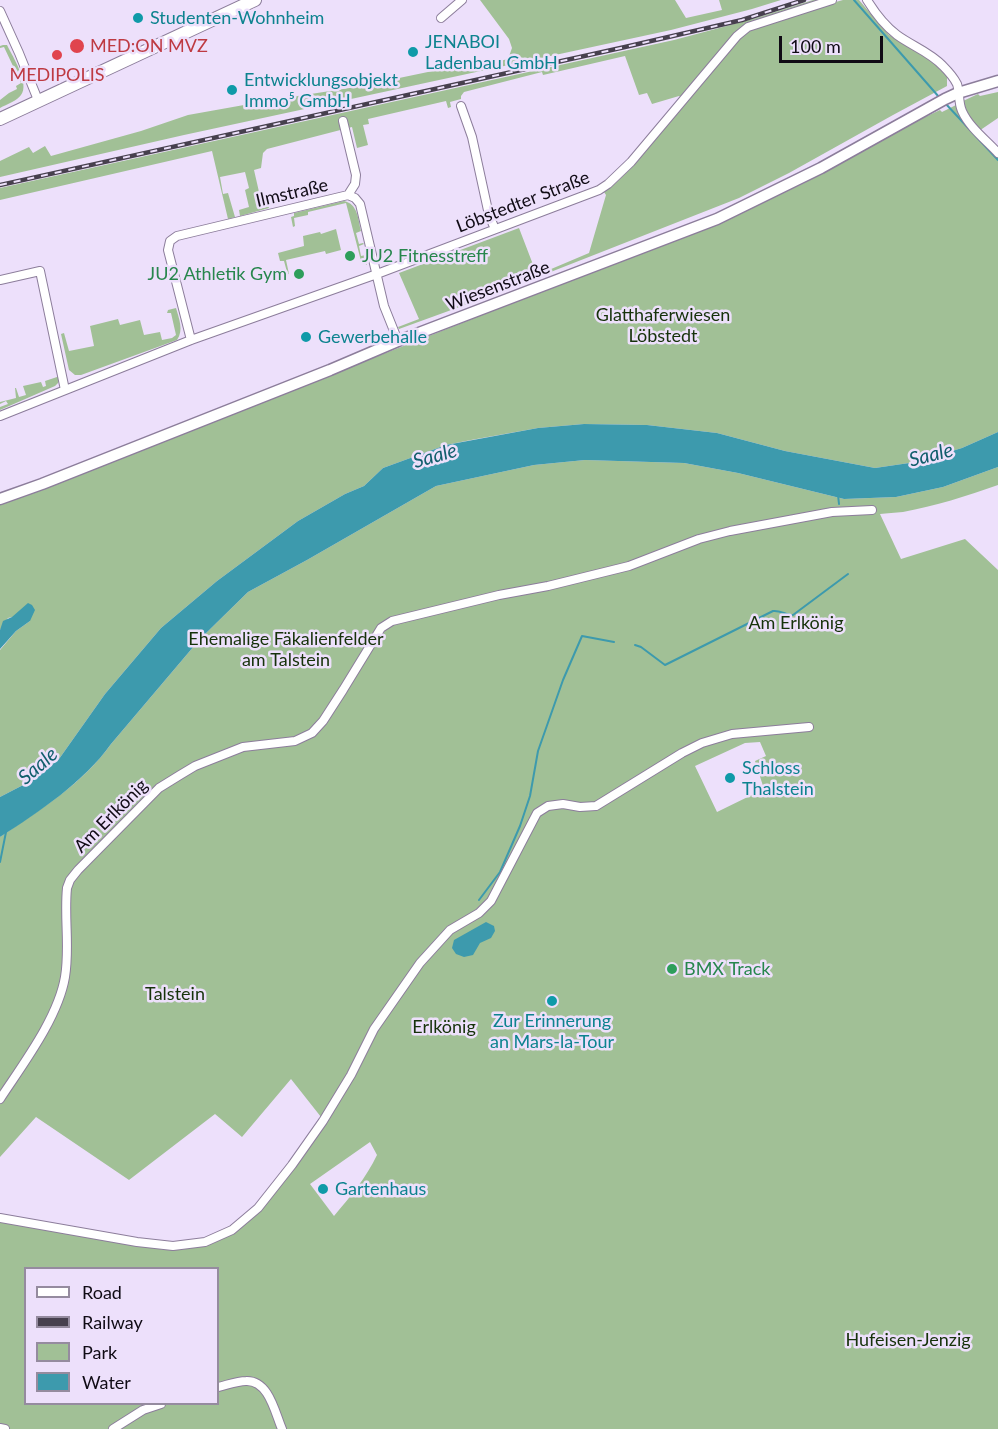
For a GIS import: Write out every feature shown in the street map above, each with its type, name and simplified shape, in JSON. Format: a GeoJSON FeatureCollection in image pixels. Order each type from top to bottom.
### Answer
{"type":"FeatureCollection","features":[{"type":"Feature","properties":{"kind":"main road"},"geometry":{"type":"LineString","coordinates":[[0,119],[255,0]]}},
{"type":"Feature","properties":{"kind":"street"},"geometry":{"type":"LineString","coordinates":[[441,18],[462,0]]}},
{"type":"Feature","properties":{"kind":"street","name":"Löbstedter Straße"},"geometry":{"type":"LineString","coordinates":[[0,416],[191,340],[377,274],[599,190],[608,184],[638,153],[718,57],[748,27],[832,0]]}},
{"type":"Feature","properties":{"kind":"street"},"geometry":{"type":"LineString","coordinates":[[867,0],[890,29],[943,65],[957,84],[959,105],[969,123],[998,153]]}},
{"type":"Feature","properties":{"kind":"street"},"geometry":{"type":"LineString","coordinates":[[0,11],[38,100]]}},
{"type":"Feature","properties":{"kind":"street","name":"Wiesenstraße"},"geometry":{"type":"LineString","coordinates":[[0,499],[330,370],[398,341],[717,219],[821,168],[958,93],[998,81]]}},
{"type":"Feature","properties":{"kind":"street"},"geometry":{"type":"LineString","coordinates":[[461,106],[472,137],[489,215],[495,229]]}},
{"type":"Feature","properties":{"kind":"street"},"geometry":{"type":"LineString","coordinates":[[343,121],[356,175],[355,184],[348,195]]}},
{"type":"Feature","properties":{"kind":"street","name":"Ilmstraße"},"geometry":{"type":"LineString","coordinates":[[191,340],[168,250],[170,241],[177,236],[348,195],[360,204],[384,306],[398,341]]}},
{"type":"Feature","properties":{"kind":"street"},"geometry":{"type":"LineString","coordinates":[[0,280],[40,271],[65,390]]}},
{"type":"Feature","properties":{"kind":"street","name":"Am Erlkönig"},"geometry":{"type":"LineString","coordinates":[[0,1099],[53,1016],[60,996],[67,960],[67,888],[78,870],[159,788],[195,766],[243,747],[295,741],[312,733],[344,690],[381,628],[392,621],[629,566],[699,539],[730,531],[832,512],[872,510]]}},
{"type":"Feature","properties":{"kind":"street"},"geometry":{"type":"LineString","coordinates":[[0,1218],[130,1241],[173,1246],[205,1242],[232,1230],[260,1206],[323,1121],[351,1075],[374,1029],[420,963],[450,930],[479,913],[492,901],[537,813],[548,806],[563,804],[580,807],[597,806],[702,743],[732,734],[809,727]]}},
{"type":"Feature","properties":{"kind":"street"},"geometry":{"type":"LineString","coordinates":[[219,1387],[246,1381],[259,1384],[267,1393],[282,1429]]}},
{"type":"Feature","properties":{"kind":"street"},"geometry":{"type":"LineString","coordinates":[[113,1429],[143,1410],[158,1405]]}},
{"type":"Feature","properties":{"kind":"street"},"geometry":{"type":"LineString","coordinates":[[0,1428],[5,1429]]}},
{"type":"Feature","properties":{"kind":"green space"},"geometry":{"type":"Polygon","coordinates":[[[480,0],[675,0],[686,18],[722,10],[719,0],[781,0],[671,30],[0,177],[0,161],[29,147],[33,153],[45,146],[51,156],[141,131],[188,115],[356,87],[471,63],[475,67],[508,59],[512,48],[509,39],[480,0]]]}},
{"type":"Feature","properties":{"kind":"green space"},"geometry":{"type":"Polygon","coordinates":[[[813,0],[821,0],[751,22],[732,37],[832,3],[859,0],[889,35],[934,61],[947,76],[947,86],[739,198],[399,329],[398,327],[419,319],[399,273],[519,228],[537,275],[589,253],[606,195],[604,192],[637,161],[684,99],[679,96],[652,104],[647,93],[639,95],[625,56],[543,75],[542,72],[464,92],[461,99],[450,102],[451,107],[448,108],[446,101],[368,119],[369,124],[363,125],[368,145],[357,148],[352,127],[267,149],[263,153],[261,168],[254,170],[262,205],[268,204],[269,208],[240,216],[239,210],[249,207],[245,190],[249,188],[245,172],[220,177],[223,194],[228,193],[235,217],[228,219],[212,151],[0,200],[0,188],[674,40],[813,0]]]}},
{"type":"Feature","properties":{"kind":"green space"},"geometry":{"type":"Polygon","coordinates":[[[7,45],[16,63],[22,78],[23,90],[17,99],[0,108],[0,100],[17,89],[16,86],[21,83],[4,47],[0,48],[7,45]]]}},
{"type":"Feature","properties":{"kind":"green space"},"geometry":{"type":"Polygon","coordinates":[[[998,92],[998,118],[979,131],[967,115],[963,101],[978,94],[980,96],[998,92]]]}},
{"type":"Feature","properties":{"kind":"green space","name":"Glatthaferwiesen Löbstedt"},"geometry":{"type":"Polygon","coordinates":[[[956,105],[970,126],[998,157],[998,432],[962,448],[916,462],[875,468],[785,451],[717,433],[647,425],[584,424],[538,428],[446,445],[383,468],[364,486],[345,494],[298,521],[217,581],[161,628],[105,694],[59,759],[27,783],[0,797],[0,650],[16,631],[30,621],[8,618],[0,630],[0,505],[741,213],[804,183],[904,127],[956,105]]]}},
{"type":"Feature","properties":{"kind":"green space"},"geometry":{"type":"Polygon","coordinates":[[[344,201],[352,205],[357,213],[361,231],[356,233],[359,244],[364,244],[359,246],[361,256],[366,255],[367,265],[361,261],[346,203],[308,212],[308,215],[294,218],[295,226],[293,227],[291,217],[294,213],[344,201]]]}},
{"type":"Feature","properties":{"kind":"green space"},"geometry":{"type":"Polygon","coordinates":[[[336,229],[341,250],[326,254],[325,251],[286,260],[289,274],[283,275],[287,272],[284,261],[280,261],[278,253],[304,246],[303,236],[336,229]]]}},
{"type":"Feature","properties":{"kind":"green space"},"geometry":{"type":"Polygon","coordinates":[[[176,308],[181,328],[177,340],[81,375],[75,375],[69,370],[61,334],[64,333],[69,351],[94,346],[90,326],[118,319],[120,325],[140,320],[144,335],[160,332],[162,340],[172,338],[176,335],[171,313],[167,313],[168,310],[176,308]]]}},
{"type":"Feature","properties":{"kind":"green space"},"geometry":{"type":"Polygon","coordinates":[[[60,376],[55,386],[0,410],[0,407],[8,404],[6,401],[0,404],[0,402],[16,398],[15,388],[19,397],[26,395],[23,386],[41,382],[43,387],[46,386],[45,381],[60,376]]]}},
{"type":"Feature","properties":{"kind":"green space"},"geometry":{"type":"Polygon","coordinates":[[[585,460],[684,463],[738,473],[844,499],[896,497],[943,487],[998,467],[998,485],[927,507],[880,514],[901,559],[965,539],[998,570],[998,1429],[0,1429],[0,1222],[167,1250],[203,1246],[218,1241],[232,1233],[289,1175],[317,1137],[335,1107],[321,1117],[291,1079],[242,1137],[215,1114],[129,1180],[36,1117],[0,1157],[0,837],[60,795],[87,772],[200,639],[248,592],[436,486],[534,465],[585,460]],[[760,742],[745,743],[695,766],[717,812],[764,789],[755,761],[766,756],[760,742]],[[370,1142],[310,1184],[334,1216],[363,1179],[377,1155],[370,1142]]]}},
{"type":"Feature","properties":{"kind":"water","name":"Saale"},"geometry":{"type":"Polygon","coordinates":[[[584,424],[647,425],[717,433],[785,451],[875,468],[916,462],[962,448],[998,432],[998,467],[943,487],[896,497],[844,499],[738,473],[684,463],[585,460],[534,465],[436,486],[248,592],[200,639],[88,771],[45,807],[0,837],[0,797],[27,783],[59,759],[105,694],[161,628],[217,581],[298,521],[345,494],[364,486],[383,468],[446,445],[538,428],[584,424]]]}},
{"type":"Feature","properties":{"kind":"water"},"geometry":{"type":"Polygon","coordinates":[[[28,603],[35,610],[30,621],[16,631],[0,649],[0,630],[3,621],[12,617],[28,603]]]}},
{"type":"Feature","properties":{"kind":"water"},"geometry":{"type":"Polygon","coordinates":[[[486,922],[494,926],[495,931],[491,938],[480,943],[473,955],[464,957],[456,954],[452,948],[454,940],[486,922]]]}},
{"type":"Feature","properties":{"kind":"waterway"},"geometry":{"type":"LineString","coordinates":[[854,0],[939,97]]}},
{"type":"Feature","properties":{"kind":"waterway"},"geometry":{"type":"LineString","coordinates":[[945,103],[998,160]]}},
{"type":"Feature","properties":{"kind":"waterway"},"geometry":{"type":"LineString","coordinates":[[838,495],[839,504]]}},
{"type":"Feature","properties":{"kind":"waterway"},"geometry":{"type":"LineString","coordinates":[[635,645],[665,665],[773,611],[793,615],[848,574]]}},
{"type":"Feature","properties":{"kind":"waterway"},"geometry":{"type":"LineString","coordinates":[[479,900],[500,872],[520,826],[530,796],[538,751],[563,680],[582,636],[614,642]]}},
{"type":"Feature","properties":{"kind":"waterway"},"geometry":{"type":"LineString","coordinates":[[0,862],[6,832]]}},
{"type":"Feature","properties":{"kind":"railway"},"geometry":{"type":"LineString","coordinates":[[0,185],[625,47],[742,20],[804,0]]}},
{"type":"Feature","properties":{"kind":"place","name":"Studenten-Wohnheim"},"geometry":{"type":"Point","coordinates":[138,18]}},
{"type":"Feature","properties":{"kind":"place","name":"MED:ON MVZ"},"geometry":{"type":"Point","coordinates":[77,46]}},
{"type":"Feature","properties":{"kind":"place","name":"JENABOI Ladenbau GmbH"},"geometry":{"type":"Point","coordinates":[413,52]}},
{"type":"Feature","properties":{"kind":"place","name":"MEDIPOLIS"},"geometry":{"type":"Point","coordinates":[57,55]}},
{"type":"Feature","properties":{"kind":"place","name":"Entwicklungsobjekt Immo⁵ GmbH"},"geometry":{"type":"Point","coordinates":[232,90]}},
{"type":"Feature","properties":{"kind":"place","name":"JU2 Fitnesstreff"},"geometry":{"type":"Point","coordinates":[350,256]}},
{"type":"Feature","properties":{"kind":"place","name":"JU2 Athletik Gym"},"geometry":{"type":"Point","coordinates":[299,274]}},
{"type":"Feature","properties":{"kind":"place","name":"Gewerbehalle"},"geometry":{"type":"Point","coordinates":[306,337]}},
{"type":"Feature","properties":{"kind":"place","name":"Schloss Thalstein"},"geometry":{"type":"Point","coordinates":[730,778]}},
{"type":"Feature","properties":{"kind":"place","name":"BMX Track"},"geometry":{"type":"Point","coordinates":[672,969]}},
{"type":"Feature","properties":{"kind":"place","name":"Zur Erinnerung an Mars-la-Tour"},"geometry":{"type":"Point","coordinates":[552,1001]}},
{"type":"Feature","properties":{"kind":"place","name":"Gartenhaus"},"geometry":{"type":"Point","coordinates":[323,1189]}},
{"type":"Feature","properties":{"kind":"park label","name":"Ehemalige Fäkalienfelder am Talstein"},"geometry":{"type":"Point","coordinates":[286,649]}},
{"type":"Feature","properties":{"kind":"park label","name":"Talstein"},"geometry":{"type":"Point","coordinates":[175,994]}},
{"type":"Feature","properties":{"kind":"park label","name":"Erlkönig"},"geometry":{"type":"Point","coordinates":[444,1027]}},
{"type":"Feature","properties":{"kind":"park label","name":"Hufeisen-Jenzig"},"geometry":{"type":"Point","coordinates":[908,1340]}}]}
